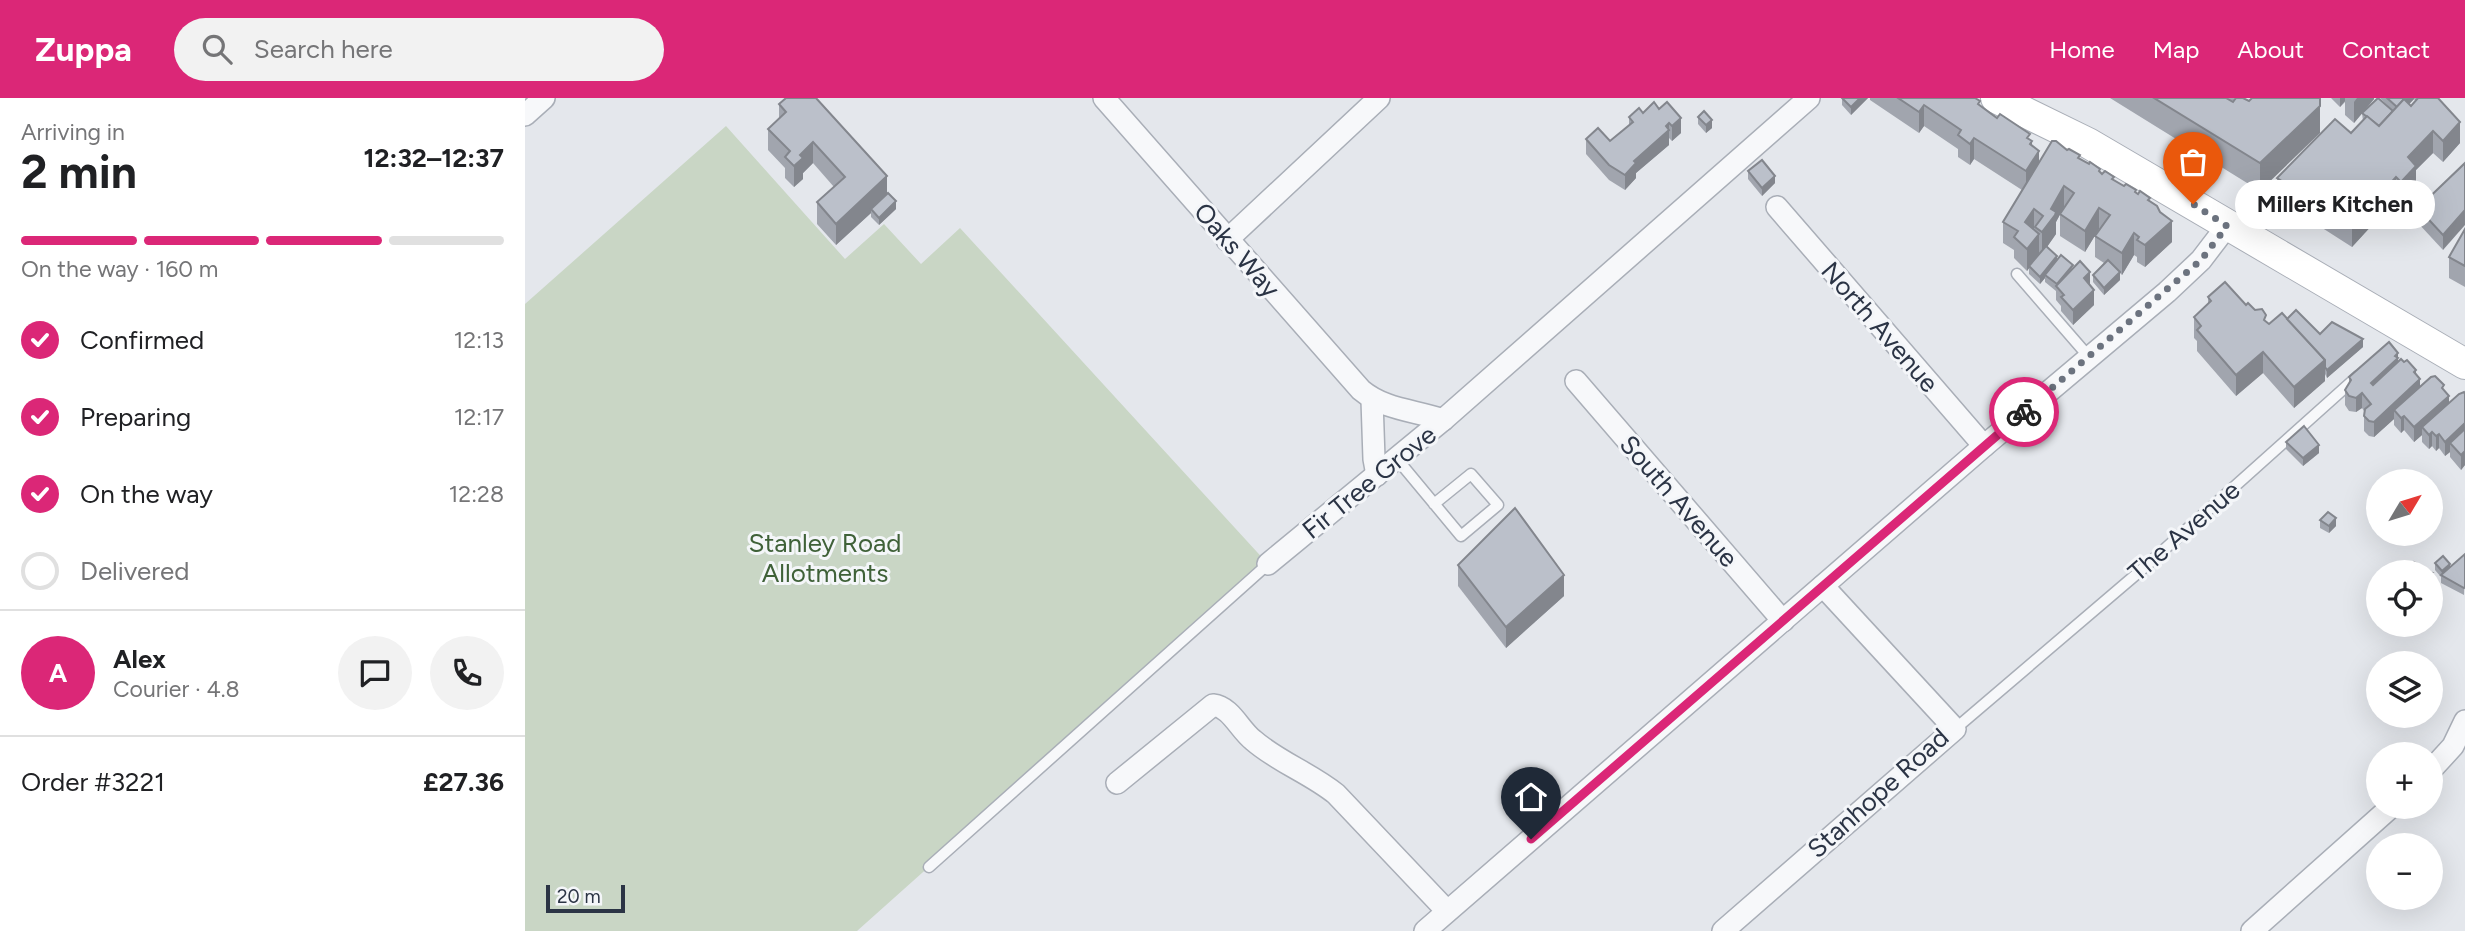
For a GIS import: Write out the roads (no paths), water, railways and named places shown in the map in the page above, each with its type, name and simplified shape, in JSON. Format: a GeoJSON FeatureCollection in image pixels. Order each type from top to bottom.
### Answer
{"type":"FeatureCollection","features":[{"type":"Feature","properties":{"kind":"street"},"geometry":{"type":"LineString","coordinates":[[525,115],[544,98]]}},
{"type":"Feature","properties":{"kind":"street","name":"Oaks Way"},"geometry":{"type":"LineString","coordinates":[[1104,98],[1348,377],[1372,400],[1403,411],[1426,414],[1443,420]]}},
{"type":"Feature","properties":{"kind":"street"},"geometry":{"type":"LineString","coordinates":[[1227,240],[1379,98]]}},
{"type":"Feature","properties":{"kind":"street","name":"Fir Tree Grove"},"geometry":{"type":"LineString","coordinates":[[1268,564],[1443,420],[1809,98]]}},
{"type":"Feature","properties":{"kind":"street"},"geometry":{"type":"LineString","coordinates":[[1996,98],[2088,143],[2405,334],[2465,364]]}},
{"type":"Feature","properties":{"kind":"street","name":"North Avenue"},"geometry":{"type":"LineString","coordinates":[[1777,207],[1984,446]]}},
{"type":"Feature","properties":{"kind":"street"},"geometry":{"type":"LineString","coordinates":[[1425,931],[2201,260],[2227,226]]}},
{"type":"Feature","properties":{"kind":"street","name":"South Avenue"},"geometry":{"type":"LineString","coordinates":[[1576,381],[1783,621]]}},
{"type":"Feature","properties":{"kind":"street"},"geometry":{"type":"LineString","coordinates":[[1372,400],[1377,475]]}},
{"type":"Feature","properties":{"kind":"street","name":"Stanhope Road"},"geometry":{"type":"LineString","coordinates":[[1723,931],[1955,729],[1823,586]]}},
{"type":"Feature","properties":{"kind":"street"},"geometry":{"type":"LineString","coordinates":[[1117,783],[1213,705],[1219,706],[1226,709],[1249,737],[1263,749],[1319,780],[1336,794],[1447,911]]}},
{"type":"Feature","properties":{"kind":"street"},"geometry":{"type":"LineString","coordinates":[[2443,757],[2453,746],[2465,721]]}},
{"type":"Feature","properties":{"kind":"street"},"geometry":{"type":"LineString","coordinates":[[2252,931],[2378,819]]}},
{"type":"Feature","properties":{"kind":"lane"},"geometry":{"type":"LineString","coordinates":[[2017,274],[2089,357]]}},
{"type":"Feature","properties":{"kind":"lane","name":"The Avenue"},"geometry":{"type":"LineString","coordinates":[[1955,729],[2139,572],[2369,366]]}},
{"type":"Feature","properties":{"kind":"lane"},"geometry":{"type":"LineString","coordinates":[[1397,459],[1434,504],[1461,536],[1498,505],[1471,474],[1434,504]]}},
{"type":"Feature","properties":{"kind":"lane","name":"Fir Tree Grove"},"geometry":{"type":"LineString","coordinates":[[929,867],[1268,564]]}},
{"type":"Feature","properties":{"kind":"place","name":"Millers Kitchen"},"geometry":{"type":"Point","coordinates":[2193,204]}},
{"type":"Feature","properties":{"kind":"park label","name":"Stanley Road Allotments"},"geometry":{"type":"Point","coordinates":[825,558]}}]}
